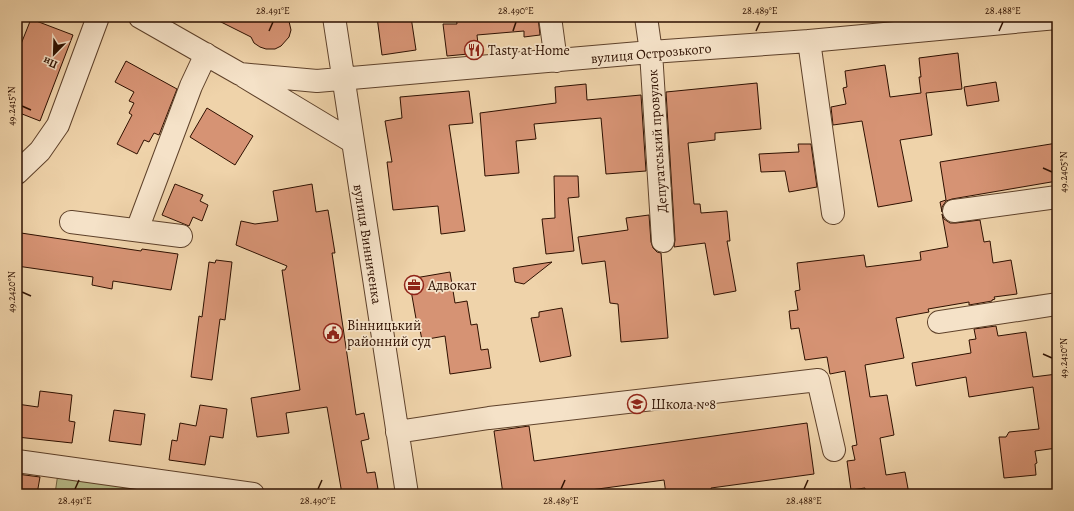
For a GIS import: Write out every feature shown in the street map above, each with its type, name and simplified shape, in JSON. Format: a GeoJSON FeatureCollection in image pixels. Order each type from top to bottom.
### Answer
{"type":"FeatureCollection","features":[{"type":"Feature","properties":{"kind":"street"},"geometry":{"type":"LineString","coordinates":[[17,173],[40,151],[58,126],[98,17]]}},
{"type":"Feature","properties":{"kind":"street","name":"вулиця Острозького"},"geometry":{"type":"LineString","coordinates":[[140,17],[240,74],[317,81],[651,52],[810,41],[1057,18]]}},
{"type":"Feature","properties":{"kind":"street","name":"вулиця Винниченка"},"geometry":{"type":"LineString","coordinates":[[334,17],[407,494]]}},
{"type":"Feature","properties":{"kind":"street"},"geometry":{"type":"LineString","coordinates":[[550,17],[556,61]]}},
{"type":"Feature","properties":{"kind":"street","name":"Депутатський провулок"},"geometry":{"type":"LineString","coordinates":[[646,17],[651,52],[663,241]]}},
{"type":"Feature","properties":{"kind":"street"},"geometry":{"type":"LineString","coordinates":[[810,41],[833,214]]}},
{"type":"Feature","properties":{"kind":"street"},"geometry":{"type":"LineString","coordinates":[[137,230],[191,86],[206,54]]}},
{"type":"Feature","properties":{"kind":"street"},"geometry":{"type":"LineString","coordinates":[[240,74],[353,142]]}},
{"type":"Feature","properties":{"kind":"street"},"geometry":{"type":"LineString","coordinates":[[954,211],[1057,197]]}},
{"type":"Feature","properties":{"kind":"street"},"geometry":{"type":"LineString","coordinates":[[72,222],[181,236]]}},
{"type":"Feature","properties":{"kind":"street"},"geometry":{"type":"LineString","coordinates":[[939,322],[1057,304]]}},
{"type":"Feature","properties":{"kind":"street"},"geometry":{"type":"LineString","coordinates":[[397,432],[497,417],[818,380],[834,450]]}},
{"type":"Feature","properties":{"kind":"street"},"geometry":{"type":"LineString","coordinates":[[17,461],[252,494]]}},
{"type":"Feature","properties":{"kind":"green space"},"geometry":{"type":"Polygon","coordinates":[[[58,473],[206,494],[55,494],[58,473]]]}},
{"type":"Feature","properties":{"kind":"building"},"geometry":{"type":"Polygon","coordinates":[[[211,17],[288,17],[291,30],[289,37],[281,46],[275,49],[266,49],[254,43],[251,37],[211,17]]]}},
{"type":"Feature","properties":{"kind":"building"},"geometry":{"type":"Polygon","coordinates":[[[377,17],[411,17],[416,50],[382,55],[377,17]]]}},
{"type":"Feature","properties":{"kind":"building"},"geometry":{"type":"Polygon","coordinates":[[[456,17],[538,17],[540,35],[524,37],[524,31],[477,35],[479,53],[447,56],[443,24],[457,24],[456,17]]]}},
{"type":"Feature","properties":{"kind":"building"},"geometry":{"type":"Polygon","coordinates":[[[31,19],[73,35],[40,121],[17,112],[17,54],[31,19]]]}},
{"type":"Feature","properties":{"kind":"building"},"geometry":{"type":"Polygon","coordinates":[[[958,53],[962,89],[926,93],[932,135],[900,140],[912,201],[878,207],[862,121],[833,125],[831,107],[846,104],[843,88],[847,87],[845,71],[885,65],[890,97],[921,93],[919,58],[958,53]]]}},
{"type":"Feature","properties":{"kind":"building"},"geometry":{"type":"Polygon","coordinates":[[[126,61],[177,89],[159,135],[154,133],[149,142],[144,140],[137,154],[117,144],[132,115],[129,113],[134,103],[129,101],[134,92],[115,82],[126,61]]]}},
{"type":"Feature","properties":{"kind":"building"},"geometry":{"type":"Polygon","coordinates":[[[996,82],[999,101],[967,106],[964,87],[996,82]]]}},
{"type":"Feature","properties":{"kind":"building"},"geometry":{"type":"Polygon","coordinates":[[[757,83],[761,129],[715,133],[715,140],[688,143],[694,204],[700,204],[701,213],[727,211],[730,241],[727,241],[736,291],[714,295],[705,243],[674,247],[675,240],[666,92],[757,83]]]}},
{"type":"Feature","properties":{"kind":"building"},"geometry":{"type":"Polygon","coordinates":[[[586,84],[587,100],[641,95],[646,171],[606,174],[601,118],[534,124],[536,139],[516,141],[519,173],[485,176],[480,113],[556,103],[555,87],[586,84]]]}},
{"type":"Feature","properties":{"kind":"building"},"geometry":{"type":"Polygon","coordinates":[[[469,91],[473,123],[449,125],[465,231],[441,234],[438,206],[393,210],[387,162],[392,162],[385,121],[402,118],[400,97],[469,91]]]}},
{"type":"Feature","properties":{"kind":"building"},"geometry":{"type":"Polygon","coordinates":[[[207,108],[253,136],[235,165],[190,137],[207,108]]]}},
{"type":"Feature","properties":{"kind":"building"},"geometry":{"type":"Polygon","coordinates":[[[1057,143],[1057,181],[952,199],[946,201],[942,207],[942,212],[940,202],[946,200],[940,162],[1057,143]]]}},
{"type":"Feature","properties":{"kind":"building"},"geometry":{"type":"Polygon","coordinates":[[[798,144],[811,144],[817,187],[789,192],[785,171],[761,172],[759,154],[799,152],[798,144]]]}},
{"type":"Feature","properties":{"kind":"building"},"geometry":{"type":"Polygon","coordinates":[[[554,176],[578,176],[579,197],[568,198],[574,251],[546,254],[542,219],[555,218],[554,176]]]}},
{"type":"Feature","properties":{"kind":"building"},"geometry":{"type":"Polygon","coordinates":[[[175,184],[203,195],[200,201],[208,205],[202,221],[193,217],[189,226],[162,215],[175,184]]]}},
{"type":"Feature","properties":{"kind":"building"},"geometry":{"type":"Polygon","coordinates":[[[312,184],[316,212],[328,210],[335,253],[332,253],[356,415],[364,413],[369,439],[361,441],[367,473],[375,472],[378,489],[350,494],[342,494],[327,407],[286,413],[289,433],[257,437],[251,398],[300,390],[282,270],[285,270],[287,266],[236,245],[241,221],[255,224],[278,221],[273,191],[312,184]]]}},
{"type":"Feature","properties":{"kind":"building"},"geometry":{"type":"Polygon","coordinates":[[[942,214],[944,219],[950,223],[980,220],[984,242],[990,241],[993,263],[1011,260],[1017,294],[994,297],[995,299],[992,301],[969,305],[969,302],[928,309],[929,312],[896,318],[904,358],[865,365],[870,397],[887,395],[894,435],[880,438],[886,475],[905,472],[909,494],[866,494],[865,488],[851,490],[847,461],[855,460],[852,446],[857,445],[845,371],[830,374],[827,357],[805,360],[799,328],[791,329],[789,311],[798,310],[795,291],[800,290],[797,263],[864,255],[866,267],[921,260],[920,252],[948,247],[942,214]]]}},
{"type":"Feature","properties":{"kind":"building"},"geometry":{"type":"Polygon","coordinates":[[[649,215],[651,242],[653,248],[657,252],[661,253],[668,338],[621,342],[618,304],[610,303],[605,261],[582,264],[578,237],[628,230],[626,218],[649,215]]]}},
{"type":"Feature","properties":{"kind":"building"},"geometry":{"type":"Polygon","coordinates":[[[21,233],[141,251],[142,249],[178,254],[171,290],[113,281],[112,289],[92,285],[93,277],[17,266],[17,256],[21,233]]]}},
{"type":"Feature","properties":{"kind":"building"},"geometry":{"type":"Polygon","coordinates":[[[216,260],[232,262],[225,320],[220,319],[212,380],[191,377],[199,316],[202,317],[209,262],[215,263],[216,260]]]}},
{"type":"Feature","properties":{"kind":"building"},"geometry":{"type":"Polygon","coordinates":[[[552,262],[524,284],[515,282],[513,268],[552,262]]]}},
{"type":"Feature","properties":{"kind":"building"},"geometry":{"type":"Polygon","coordinates":[[[450,272],[455,303],[467,301],[471,325],[477,324],[481,350],[488,349],[491,368],[450,374],[445,336],[422,340],[420,330],[418,330],[409,279],[450,272]]]}},
{"type":"Feature","properties":{"kind":"building"},"geometry":{"type":"Polygon","coordinates":[[[562,308],[571,356],[540,362],[531,318],[539,317],[539,312],[562,308]]]}},
{"type":"Feature","properties":{"kind":"building"},"geometry":{"type":"Polygon","coordinates":[[[996,326],[998,336],[1026,332],[1033,377],[1057,374],[1057,448],[1035,451],[1037,463],[1035,464],[1036,475],[1004,478],[999,437],[1006,437],[1009,432],[1039,429],[1033,387],[969,397],[966,377],[916,386],[912,363],[971,353],[969,340],[976,339],[974,329],[996,326]]]}},
{"type":"Feature","properties":{"kind":"building"},"geometry":{"type":"Polygon","coordinates":[[[40,391],[72,395],[69,421],[75,422],[72,443],[17,437],[17,404],[38,407],[40,391]]]}},
{"type":"Feature","properties":{"kind":"building"},"geometry":{"type":"Polygon","coordinates":[[[200,405],[227,409],[223,438],[210,436],[205,465],[169,460],[172,440],[177,441],[180,423],[196,426],[200,405]]]}},
{"type":"Feature","properties":{"kind":"building"},"geometry":{"type":"Polygon","coordinates":[[[114,410],[145,414],[141,445],[109,441],[114,410]]]}},
{"type":"Feature","properties":{"kind":"building"},"geometry":{"type":"Polygon","coordinates":[[[807,423],[814,474],[711,488],[712,494],[666,494],[664,480],[561,494],[503,494],[494,431],[529,426],[534,461],[807,423]]]}},
{"type":"Feature","properties":{"kind":"building"},"geometry":{"type":"Polygon","coordinates":[[[17,474],[40,477],[37,494],[17,494],[17,474]]]}},
{"type":"Feature","properties":{"kind":"place","name":"Tasty at Home"},"geometry":{"type":"Point","coordinates":[474,50]}},
{"type":"Feature","properties":{"kind":"place","name":"Адвокат"},"geometry":{"type":"Point","coordinates":[414,285]}},
{"type":"Feature","properties":{"kind":"place","name":"Вінницький районний суд"},"geometry":{"type":"Point","coordinates":[333,333]}},
{"type":"Feature","properties":{"kind":"place","name":"Школа №8"},"geometry":{"type":"Point","coordinates":[637,404]}}]}
